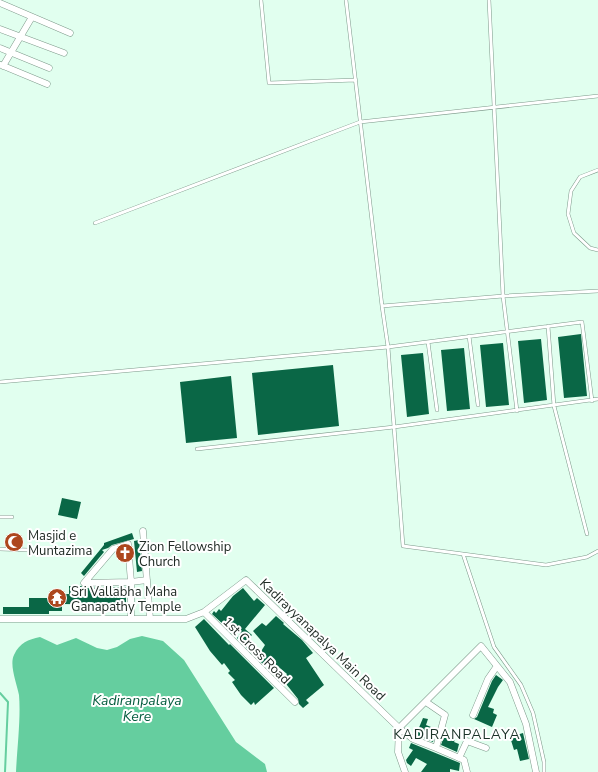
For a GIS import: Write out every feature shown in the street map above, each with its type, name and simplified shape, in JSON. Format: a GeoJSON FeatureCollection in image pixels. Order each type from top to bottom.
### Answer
{"type":"FeatureCollection","features":[{"type":"Feature","properties":{"kind":"street"},"geometry":{"type":"LineString","coordinates":[[0,3],[70,33]]}},
{"type":"Feature","properties":{"kind":"street"},"geometry":{"type":"LineString","coordinates":[[32,17],[11,53],[2,65],[47,84]]}},
{"type":"Feature","properties":{"kind":"street"},"geometry":{"type":"LineString","coordinates":[[0,29],[64,53]]}},
{"type":"Feature","properties":{"kind":"street"},"geometry":{"type":"LineString","coordinates":[[0,48],[49,68]]}},
{"type":"Feature","properties":{"kind":"street"},"geometry":{"type":"LineString","coordinates":[[143,531],[150,619]]}},
{"type":"Feature","properties":{"kind":"street"},"geometry":{"type":"LineString","coordinates":[[131,619],[131,582],[128,544],[113,549],[84,583],[131,582],[147,580]]}},
{"type":"Feature","properties":{"kind":"street","name":"Kadirayyanapalya Main Road"},"geometry":{"type":"LineString","coordinates":[[0,619],[186,619],[204,612],[246,580],[399,728]]}},
{"type":"Feature","properties":{"kind":"street","name":"1st Cross Road"},"geometry":{"type":"LineString","coordinates":[[204,612],[295,702]]}},
{"type":"Feature","properties":{"kind":"street"},"geometry":{"type":"LineString","coordinates":[[405,772],[398,752],[399,728],[481,646],[510,682],[526,724],[536,772]]}},
{"type":"Feature","properties":{"kind":"street"},"geometry":{"type":"LineString","coordinates":[[473,716],[488,679],[497,666]]}},
{"type":"Feature","properties":{"kind":"street"},"geometry":{"type":"LineString","coordinates":[[426,702],[445,715],[436,748]]}},
{"type":"Feature","properties":{"kind":"street"},"geometry":{"type":"LineString","coordinates":[[399,728],[413,739],[464,760],[467,772]]}},
{"type":"Feature","properties":{"kind":"street"},"geometry":{"type":"LineString","coordinates":[[459,758],[467,742],[486,748]]}},
{"type":"Feature","properties":{"kind":"lane"},"geometry":{"type":"LineString","coordinates":[[262,0],[269,83],[356,80]]}},
{"type":"Feature","properties":{"kind":"lane"},"geometry":{"type":"LineString","coordinates":[[346,0],[388,347],[403,546],[546,565],[587,557],[598,551]]}},
{"type":"Feature","properties":{"kind":"lane"},"geometry":{"type":"LineString","coordinates":[[489,0],[503,296],[517,411]]}},
{"type":"Feature","properties":{"kind":"lane"},"geometry":{"type":"LineString","coordinates":[[95,223],[360,122],[598,96]]}},
{"type":"Feature","properties":{"kind":"lane"},"geometry":{"type":"LineString","coordinates":[[598,170],[580,177],[571,191],[568,214],[574,233],[590,248],[598,250]]}},
{"type":"Feature","properties":{"kind":"lane"},"geometry":{"type":"LineString","coordinates":[[382,306],[503,296],[598,291]]}},
{"type":"Feature","properties":{"kind":"lane"},"geometry":{"type":"LineString","coordinates":[[0,382],[388,347],[582,322],[592,400]]}},
{"type":"Feature","properties":{"kind":"lane"},"geometry":{"type":"LineString","coordinates":[[548,326],[554,406],[587,534]]}},
{"type":"Feature","properties":{"kind":"lane"},"geometry":{"type":"LineString","coordinates":[[470,336],[478,405]]}},
{"type":"Feature","properties":{"kind":"lane"},"geometry":{"type":"LineString","coordinates":[[428,342],[437,410]]}},
{"type":"Feature","properties":{"kind":"lane"},"geometry":{"type":"LineString","coordinates":[[197,449],[394,427],[598,399]]}},
{"type":"Feature","properties":{"kind":"lane"},"geometry":{"type":"LineString","coordinates":[[0,517],[12,517]]}},
{"type":"Feature","properties":{"kind":"lane"},"geometry":{"type":"LineString","coordinates":[[0,549],[28,550]]}},
{"type":"Feature","properties":{"kind":"lane"},"geometry":{"type":"LineString","coordinates":[[463,554],[494,647],[521,685],[533,713],[544,762],[544,772]]}},
{"type":"Feature","properties":{"kind":"water","name":"Kadiranpalaya Kere"},"geometry":{"type":"Polygon","coordinates":[[[142,636],[163,641],[184,660],[236,742],[265,764],[267,772],[16,772],[19,695],[12,664],[14,655],[19,647],[28,641],[40,637],[57,645],[76,638],[97,648],[107,650],[117,647],[130,639],[142,636]]]}},
{"type":"Feature","properties":{"kind":"building"},"geometry":{"type":"Polygon","coordinates":[[[581,334],[587,396],[564,398],[558,337],[581,334]]]}},
{"type":"Feature","properties":{"kind":"building"},"geometry":{"type":"Polygon","coordinates":[[[541,339],[547,400],[524,403],[518,341],[541,339]]]}},
{"type":"Feature","properties":{"kind":"building"},"geometry":{"type":"Polygon","coordinates":[[[503,343],[509,405],[486,407],[480,345],[503,343]]]}},
{"type":"Feature","properties":{"kind":"building"},"geometry":{"type":"Polygon","coordinates":[[[464,348],[470,409],[447,411],[441,350],[464,348]]]}},
{"type":"Feature","properties":{"kind":"building"},"geometry":{"type":"Polygon","coordinates":[[[423,353],[429,414],[407,417],[401,355],[423,353]]]}},
{"type":"Feature","properties":{"kind":"building"},"geometry":{"type":"Polygon","coordinates":[[[333,365],[339,426],[258,435],[252,373],[333,365]]]}},
{"type":"Feature","properties":{"kind":"building"},"geometry":{"type":"Polygon","coordinates":[[[231,376],[237,438],[186,443],[180,382],[231,376]]]}},
{"type":"Feature","properties":{"kind":"building"},"geometry":{"type":"Polygon","coordinates":[[[62,498],[81,502],[77,519],[58,515],[62,498]]]}},
{"type":"Feature","properties":{"kind":"building"},"geometry":{"type":"Polygon","coordinates":[[[132,533],[134,539],[112,545],[102,550],[104,552],[84,576],[81,573],[104,545],[104,543],[132,533]]]}},
{"type":"Feature","properties":{"kind":"building"},"geometry":{"type":"Polygon","coordinates":[[[139,540],[142,571],[137,572],[134,541],[139,540]]]}},
{"type":"Feature","properties":{"kind":"building"},"geometry":{"type":"Polygon","coordinates":[[[69,586],[81,586],[84,588],[126,587],[126,605],[62,604],[62,611],[49,611],[49,614],[3,614],[3,607],[29,607],[29,598],[53,598],[53,594],[69,594],[69,586]]]}},
{"type":"Feature","properties":{"kind":"building"},"geometry":{"type":"Polygon","coordinates":[[[243,588],[254,601],[257,598],[265,605],[245,629],[252,635],[246,641],[253,649],[260,653],[265,645],[253,631],[262,623],[266,626],[276,616],[302,640],[313,653],[306,658],[324,685],[306,700],[309,703],[303,708],[283,680],[287,674],[274,663],[270,667],[266,664],[265,666],[237,638],[241,633],[230,623],[226,627],[212,614],[214,611],[216,613],[219,609],[221,611],[233,596],[243,588]]]}},
{"type":"Feature","properties":{"kind":"building"},"geometry":{"type":"Polygon","coordinates":[[[204,619],[274,688],[255,705],[254,702],[251,705],[241,695],[232,682],[235,680],[228,673],[230,671],[224,663],[222,665],[210,651],[195,627],[204,619]]]}},
{"type":"Feature","properties":{"kind":"building"},"geometry":{"type":"Polygon","coordinates":[[[496,675],[503,680],[488,707],[494,709],[493,713],[497,715],[492,727],[474,719],[477,717],[496,675]]]}},
{"type":"Feature","properties":{"kind":"building"},"geometry":{"type":"Polygon","coordinates":[[[423,718],[428,719],[426,725],[436,729],[433,742],[414,734],[417,729],[418,730],[423,718]]]}},
{"type":"Feature","properties":{"kind":"building"},"geometry":{"type":"Polygon","coordinates":[[[445,733],[445,736],[455,740],[454,742],[459,744],[457,752],[441,745],[445,733]]]}},
{"type":"Feature","properties":{"kind":"building"},"geometry":{"type":"Polygon","coordinates":[[[523,733],[529,759],[520,761],[517,749],[514,750],[510,737],[523,733]]]}},
{"type":"Feature","properties":{"kind":"building"},"geometry":{"type":"Polygon","coordinates":[[[411,743],[460,763],[459,771],[450,769],[450,772],[421,772],[427,764],[416,758],[411,766],[407,763],[406,760],[413,750],[409,748],[411,743]]]}},
{"type":"Feature","properties":{"kind":"waterway"},"geometry":{"type":"LineString","coordinates":[[0,693],[8,702],[5,772]]}},
{"type":"Feature","properties":{"kind":"place","name":"Masjid e Muntazima"},"geometry":{"type":"Point","coordinates":[14,542]}},
{"type":"Feature","properties":{"kind":"place","name":"Zion Fellowship Church"},"geometry":{"type":"Point","coordinates":[125,553]}},
{"type":"Feature","properties":{"kind":"place","name":"Sri Vallabha Maha Ganapathy Temple"},"geometry":{"type":"Point","coordinates":[57,598]}},
{"type":"Feature","properties":{"kind":"district","name":"KADIRANPALAYA"},"geometry":{"type":"Point","coordinates":[457,734]}}]}
